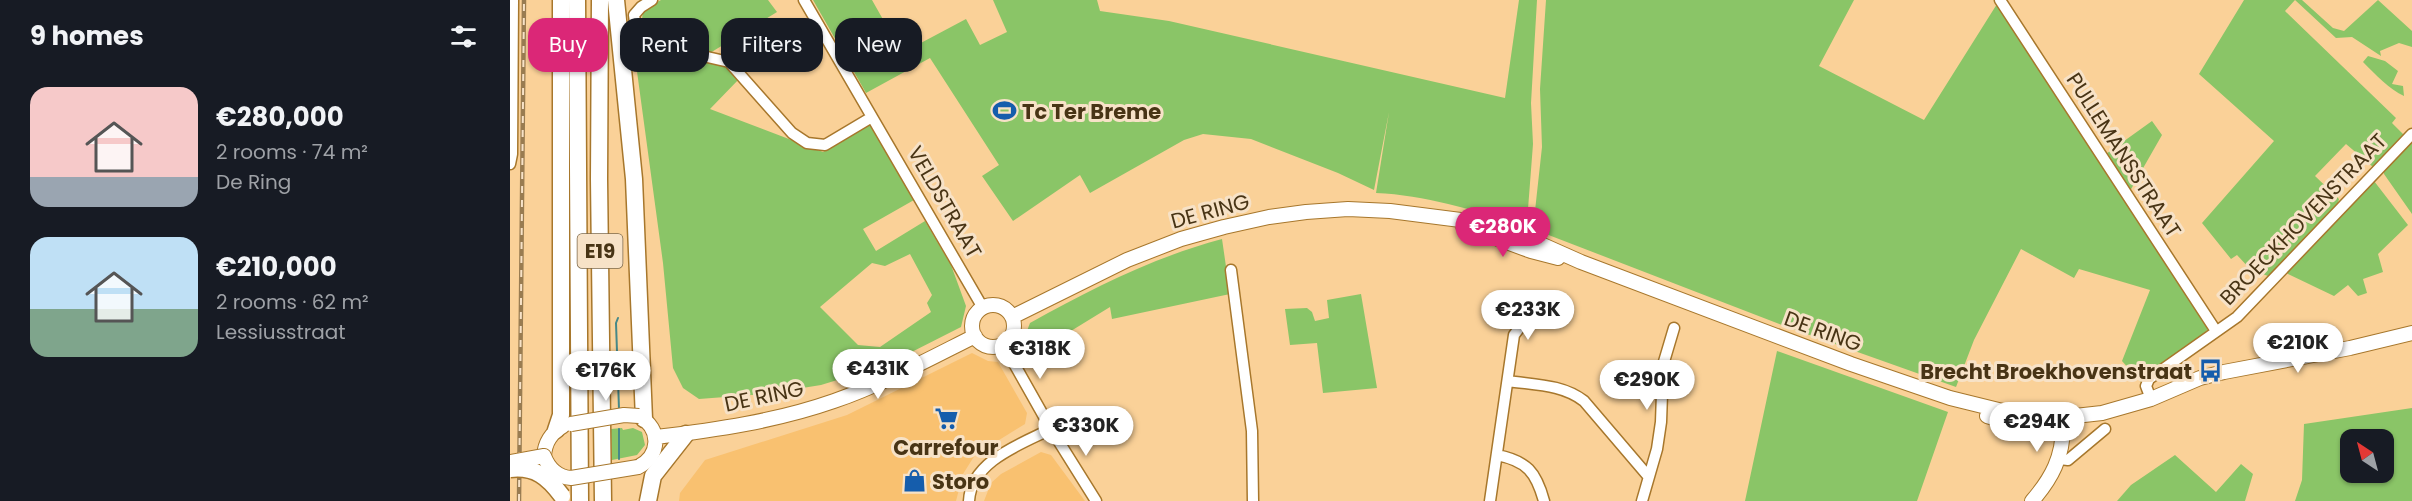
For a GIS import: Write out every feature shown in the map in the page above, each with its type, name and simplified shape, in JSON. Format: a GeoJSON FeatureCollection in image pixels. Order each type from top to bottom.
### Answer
{"type":"FeatureCollection","features":[{"type":"Feature","properties":{"kind":"highway"},"geometry":{"type":"LineString","coordinates":[[556,430],[561,415],[559,72],[561,0]]}},
{"type":"Feature","properties":{"kind":"highway","name":"E19"},"geometry":{"type":"LineString","coordinates":[[577,0],[580,501]]}},
{"type":"Feature","properties":{"kind":"highway","name":"E19"},"geometry":{"type":"LineString","coordinates":[[600,0],[599,179],[603,501]]}},
{"type":"Feature","properties":{"kind":"highway"},"geometry":{"type":"LineString","coordinates":[[616,0],[634,179],[642,418]]}},
{"type":"Feature","properties":{"kind":"highway"},"geometry":{"type":"LineString","coordinates":[[647,501],[653,476],[686,434]]}},
{"type":"Feature","properties":{"kind":"highway"},"geometry":{"type":"LineString","coordinates":[[547,461],[561,486],[562,499]]}},
{"type":"Feature","properties":{"kind":"highway"},"geometry":{"type":"LineString","coordinates":[[641,466],[647,501]]}},
{"type":"Feature","properties":{"kind":"highway"},"geometry":{"type":"LineString","coordinates":[[510,469],[523,468],[539,473],[552,482],[562,499]]}},
{"type":"Feature","properties":{"kind":"main road","name":"DE RING"},"geometry":{"type":"LineString","coordinates":[[1012,317],[1138,256],[1224,227],[1306,212],[1348,209],[1390,211],[1484,224],[1527,238],[1581,262],[1851,364],[1950,398],[2058,424]]}},
{"type":"Feature","properties":{"kind":"main road"},"geometry":{"type":"LineString","coordinates":[[995,305],[1001,307],[1012,317],[1014,328],[1012,334],[1003,344],[991,347],[975,336],[972,324],[983,308],[995,305]]}},
{"type":"Feature","properties":{"kind":"main road"},"geometry":{"type":"LineString","coordinates":[[1950,398],[1977,412],[2017,425],[2099,422],[2134,411],[2151,399],[2176,387],[2224,372],[2350,348],[2412,333]]}},
{"type":"Feature","properties":{"kind":"main road","name":"DE RING"},"geometry":{"type":"LineString","coordinates":[[656,438],[764,420],[835,401],[903,372],[975,336]]}},
{"type":"Feature","properties":{"kind":"main road"},"geometry":{"type":"LineString","coordinates":[[624,415],[642,418],[653,429],[656,438],[653,454],[641,466],[571,478],[560,476],[547,461],[547,441],[556,430],[571,424],[624,415]]}},
{"type":"Feature","properties":{"kind":"main road"},"geometry":{"type":"LineString","coordinates":[[2032,501],[2046,484],[2060,459],[2058,424]]}},
{"type":"Feature","properties":{"kind":"main road"},"geometry":{"type":"LineString","coordinates":[[2046,484],[2058,424]]}},
{"type":"Feature","properties":{"kind":"main road"},"geometry":{"type":"LineString","coordinates":[[510,462],[547,461]]}},
{"type":"Feature","properties":{"kind":"street"},"geometry":{"type":"LineString","coordinates":[[510,164],[512,154],[513,0]]}},
{"type":"Feature","properties":{"kind":"street"},"geometry":{"type":"LineString","coordinates":[[652,0],[634,15],[637,36],[642,42],[729,62],[800,139],[814,146],[825,145],[872,117]]}},
{"type":"Feature","properties":{"kind":"street","name":"VELDSTRAAT"},"geometry":{"type":"LineString","coordinates":[[804,0],[983,308]]}},
{"type":"Feature","properties":{"kind":"street","name":"PULLEMANSSTRAAT"},"geometry":{"type":"LineString","coordinates":[[2000,0],[2216,331]]}},
{"type":"Feature","properties":{"kind":"street","name":"BROECKHOVENSTRAAT"},"geometry":{"type":"LineString","coordinates":[[2151,399],[2147,391],[2149,379],[2237,318],[2412,134]]}},
{"type":"Feature","properties":{"kind":"street"},"geometry":{"type":"LineString","coordinates":[[1231,270],[1252,431],[1253,501]]}},
{"type":"Feature","properties":{"kind":"street"},"geometry":{"type":"LineString","coordinates":[[1490,501],[1514,335],[1520,327],[1523,299]]}},
{"type":"Feature","properties":{"kind":"street"},"geometry":{"type":"LineString","coordinates":[[1642,501],[1657,448],[1661,422],[1663,365],[1674,328]]}},
{"type":"Feature","properties":{"kind":"street"},"geometry":{"type":"LineString","coordinates":[[1003,344],[1051,429],[1096,501]]}},
{"type":"Feature","properties":{"kind":"street"},"geometry":{"type":"LineString","coordinates":[[1508,381],[1573,393],[1592,410],[1648,476]]}},
{"type":"Feature","properties":{"kind":"street"},"geometry":{"type":"LineString","coordinates":[[969,501],[973,485],[991,462],[1051,429]]}},
{"type":"Feature","properties":{"kind":"street"},"geometry":{"type":"LineString","coordinates":[[2060,459],[2068,460],[2105,429]]}},
{"type":"Feature","properties":{"kind":"street"},"geometry":{"type":"LineString","coordinates":[[1497,455],[1512,458],[1525,465],[1539,483],[1544,501]]}},
{"type":"Feature","properties":{"kind":"shaded area"},"geometry":{"type":"Polygon","coordinates":[[[972,353],[988,361],[998,362],[1027,413],[1025,424],[975,455],[963,474],[956,501],[679,501],[680,493],[705,460],[847,415],[972,353]]]}},
{"type":"Feature","properties":{"kind":"shaded area"},"geometry":{"type":"Polygon","coordinates":[[[1041,452],[1051,455],[1085,501],[984,501],[991,483],[1001,474],[1041,452]]]}},
{"type":"Feature","properties":{"kind":"green space"},"geometry":{"type":"Polygon","coordinates":[[[661,0],[768,0],[777,12],[767,18],[721,18],[721,46],[710,53],[709,18],[642,18],[649,7],[661,0]]]}},
{"type":"Feature","properties":{"kind":"green space"},"geometry":{"type":"Polygon","coordinates":[[[813,0],[872,0],[882,18],[835,18],[835,39],[813,0]]]}},
{"type":"Feature","properties":{"kind":"green space"},"geometry":{"type":"Polygon","coordinates":[[[993,0],[1097,0],[1100,11],[1169,21],[1505,98],[1519,0],[1537,0],[1531,103],[1533,144],[1527,222],[1519,224],[1430,200],[1376,193],[1389,112],[1374,190],[1338,173],[1251,139],[1203,134],[1184,140],[1090,193],[1080,175],[1013,221],[982,176],[999,165],[930,58],[922,62],[922,42],[966,19],[980,45],[1007,32],[993,0]]]}},
{"type":"Feature","properties":{"kind":"green space"},"geometry":{"type":"Polygon","coordinates":[[[1546,0],[1854,0],[1819,66],[1924,120],[1997,4],[2206,321],[2208,329],[2141,382],[2122,361],[2150,290],[2079,269],[2074,278],[2021,249],[1974,340],[1956,387],[1790,328],[1533,229],[1542,147],[1540,89],[1546,0]]]}},
{"type":"Feature","properties":{"kind":"green space"},"geometry":{"type":"Polygon","coordinates":[[[2244,0],[2295,0],[2285,11],[2396,118],[2392,123],[2404,135],[2373,167],[2346,144],[2315,176],[2339,199],[2338,203],[2271,277],[2251,270],[2237,255],[2231,259],[2202,223],[2274,141],[2199,74],[2244,0]]]}},
{"type":"Feature","properties":{"kind":"green space"},"geometry":{"type":"Polygon","coordinates":[[[2295,0],[2302,0],[2333,28],[2344,31],[2378,0],[2412,31],[2412,47],[2399,43],[2380,51],[2381,56],[2352,37],[2336,38],[2295,0]]]}},
{"type":"Feature","properties":{"kind":"green space"},"geometry":{"type":"Polygon","coordinates":[[[2368,56],[2385,61],[2398,71],[2392,84],[2403,86],[2404,96],[2388,86],[2363,62],[2368,56]]]}},
{"type":"Feature","properties":{"kind":"green space"},"geometry":{"type":"Polygon","coordinates":[[[709,59],[721,62],[721,72],[733,72],[740,78],[710,109],[823,152],[869,123],[914,200],[863,229],[876,251],[925,221],[951,265],[966,306],[961,327],[886,365],[821,385],[765,394],[699,399],[683,388],[673,368],[663,263],[637,72],[709,72],[709,59]],[[910,254],[885,266],[872,263],[820,307],[858,345],[880,347],[931,312],[927,303],[932,295],[910,254]]]}},
{"type":"Feature","properties":{"kind":"green space"},"geometry":{"type":"Polygon","coordinates":[[[854,72],[904,72],[866,93],[854,72]]]}},
{"type":"Feature","properties":{"kind":"green space"},"geometry":{"type":"Polygon","coordinates":[[[2152,121],[2162,135],[2130,191],[2106,154],[2152,121]]]}},
{"type":"Feature","properties":{"kind":"green space"},"geometry":{"type":"Polygon","coordinates":[[[2412,139],[2412,214],[2384,174],[2384,168],[2412,139]]]}},
{"type":"Feature","properties":{"kind":"green space"},"geometry":{"type":"Polygon","coordinates":[[[2374,181],[2408,225],[2378,254],[2383,272],[2363,279],[2367,293],[2358,296],[2348,285],[2334,296],[2288,274],[2286,270],[2374,181]]]}},
{"type":"Feature","properties":{"kind":"green space"},"geometry":{"type":"Polygon","coordinates":[[[1222,239],[1230,294],[1112,319],[1110,307],[1022,361],[1019,352],[1030,323],[1123,275],[1171,255],[1222,239]]]}},
{"type":"Feature","properties":{"kind":"green space"},"geometry":{"type":"Polygon","coordinates":[[[1361,294],[1377,388],[1323,393],[1317,343],[1290,345],[1285,309],[1307,308],[1312,312],[1315,321],[1329,318],[1327,300],[1361,294]]]}},
{"type":"Feature","properties":{"kind":"green space"},"geometry":{"type":"Polygon","coordinates":[[[1777,351],[1948,412],[1917,501],[1745,501],[1777,351]]]}},
{"type":"Feature","properties":{"kind":"green space"},"geometry":{"type":"Polygon","coordinates":[[[2412,408],[2412,501],[2295,501],[2302,480],[2304,424],[2412,408]]]}},
{"type":"Feature","properties":{"kind":"green space"},"geometry":{"type":"Polygon","coordinates":[[[622,428],[623,430],[633,428],[642,432],[645,445],[637,455],[612,460],[611,429],[622,428]]]}},
{"type":"Feature","properties":{"kind":"green space"},"geometry":{"type":"Polygon","coordinates":[[[2175,455],[2216,492],[2241,464],[2253,474],[2245,501],[2117,501],[2131,485],[2175,455]]]}},
{"type":"Feature","properties":{"kind":"waterway"},"geometry":{"type":"LineString","coordinates":[[618,318],[616,323],[619,409]]}},
{"type":"Feature","properties":{"kind":"waterway"},"geometry":{"type":"LineString","coordinates":[[619,429],[619,459]]}},
{"type":"Feature","properties":{"kind":"railway"},"geometry":{"type":"LineString","coordinates":[[519,501],[524,0]]}},
{"type":"Feature","properties":{"kind":"place","name":"Tc Ter Breme"},"geometry":{"type":"Point","coordinates":[1004,111]}},
{"type":"Feature","properties":{"kind":"place","name":"Brecht Broekhovenstraat"},"geometry":{"type":"Point","coordinates":[2210,371]}},
{"type":"Feature","properties":{"kind":"place","name":"Carrefour"},"geometry":{"type":"Point","coordinates":[946,419]}},
{"type":"Feature","properties":{"kind":"place","name":"Storo"},"geometry":{"type":"Point","coordinates":[914,481]}}]}
